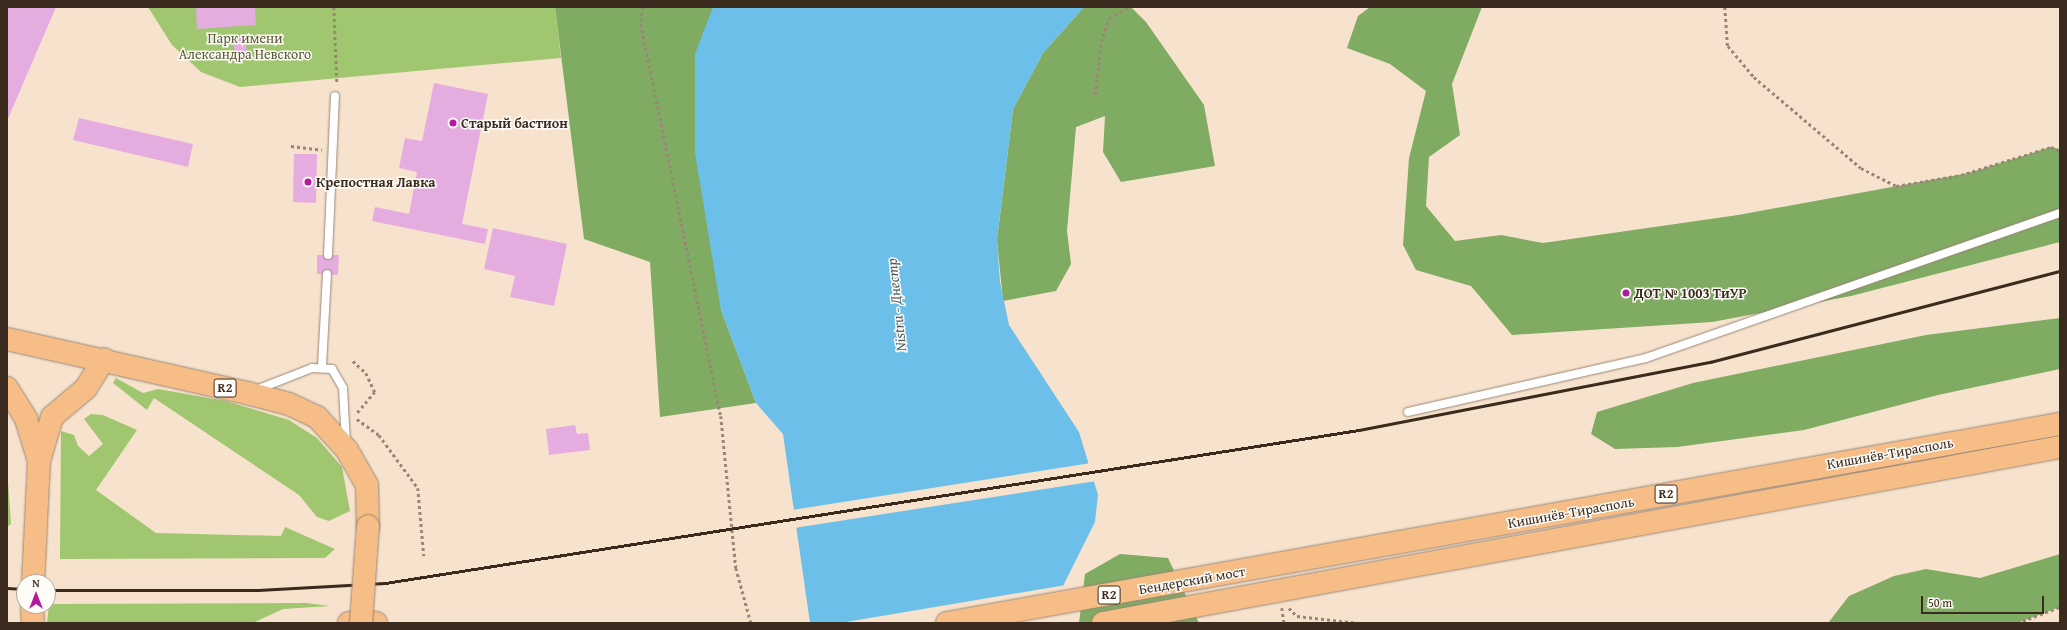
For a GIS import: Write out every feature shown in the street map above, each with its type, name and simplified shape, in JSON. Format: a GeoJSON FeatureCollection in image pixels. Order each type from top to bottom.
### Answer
{"type":"FeatureCollection","features":[{"type":"Feature","properties":{"kind":"main road","name":"R2"},"geometry":{"type":"LineString","coordinates":[[7,339],[104,359],[247,393],[289,404],[317,417],[347,450],[366,485],[368,526],[361,623]]}},
{"type":"Feature","properties":{"kind":"main road"},"geometry":{"type":"LineString","coordinates":[[33,574],[34,515],[39,461],[52,417],[86,388],[104,359]]}},
{"type":"Feature","properties":{"kind":"main road"},"geometry":{"type":"LineString","coordinates":[[7,388],[26,419],[39,461]]}},
{"type":"Feature","properties":{"kind":"main road","name":"Кишинёв-Тирасполь"},"geometry":{"type":"LineString","coordinates":[[1272,566],[2060,424]]}},
{"type":"Feature","properties":{"kind":"main road","name":"Кишинёв-Тирасполь"},"geometry":{"type":"LineString","coordinates":[[1276,592],[2060,447]]}},
{"type":"Feature","properties":{"kind":"main road","name":"Бендерский мост"},"geometry":{"type":"LineString","coordinates":[[946,623],[1272,566]]}},
{"type":"Feature","properties":{"kind":"main road","name":"Бендерский мост"},"geometry":{"type":"LineString","coordinates":[[1103,623],[1276,592]]}},
{"type":"Feature","properties":{"kind":"main road"},"geometry":{"type":"LineString","coordinates":[[349,623],[376,623]]}},
{"type":"Feature","properties":{"kind":"lane"},"geometry":{"type":"LineString","coordinates":[[328,255],[335,152],[335,96]]}},
{"type":"Feature","properties":{"kind":"lane"},"geometry":{"type":"LineString","coordinates":[[1408,412],[1646,358],[2060,213]]}},
{"type":"Feature","properties":{"kind":"lane"},"geometry":{"type":"LineString","coordinates":[[322,366],[327,274]]}},
{"type":"Feature","properties":{"kind":"lane"},"geometry":{"type":"LineString","coordinates":[[247,393],[322,366],[332,369],[343,388],[347,450]]}},
{"type":"Feature","properties":{"kind":"path"},"geometry":{"type":"LineString","coordinates":[[334,7],[337,82]]}},
{"type":"Feature","properties":{"kind":"path"},"geometry":{"type":"LineString","coordinates":[[643,7],[641,24],[721,416],[736,568],[751,623]]}},
{"type":"Feature","properties":{"kind":"path"},"geometry":{"type":"LineString","coordinates":[[1095,95],[1101,42],[1109,18],[1129,7]]}},
{"type":"Feature","properties":{"kind":"path"},"geometry":{"type":"LineString","coordinates":[[1725,7],[1728,46],[1754,77],[1861,168],[1896,186],[1961,175],[2051,147],[2060,151]]}},
{"type":"Feature","properties":{"kind":"path"},"geometry":{"type":"LineString","coordinates":[[291,146],[335,152]]}},
{"type":"Feature","properties":{"kind":"path"},"geometry":{"type":"LineString","coordinates":[[353,361],[366,373],[375,392],[355,417]]}},
{"type":"Feature","properties":{"kind":"path"},"geometry":{"type":"LineString","coordinates":[[349,412],[379,435],[418,488],[424,556]]}},
{"type":"Feature","properties":{"kind":"path"},"geometry":{"type":"LineString","coordinates":[[1284,623],[1280,600],[1297,616],[1359,623]]}},
{"type":"Feature","properties":{"kind":"path"},"geometry":{"type":"LineString","coordinates":[[2017,623],[2060,608]]}},
{"type":"Feature","properties":{"kind":"green space","name":"Парк имени Александра Невского"},"geometry":{"type":"Polygon","coordinates":[[[148,7],[555,7],[561,58],[240,87],[201,72],[172,45],[148,7]]]}},
{"type":"Feature","properties":{"kind":"green space"},"geometry":{"type":"Polygon","coordinates":[[[555,7],[713,7],[721,310],[756,403],[660,417],[650,262],[584,239],[555,7]]]}},
{"type":"Feature","properties":{"kind":"green space"},"geometry":{"type":"Polygon","coordinates":[[[1084,7],[1131,7],[1146,22],[1204,105],[1215,166],[1121,182],[1103,152],[1105,116],[1076,127],[1067,231],[1071,264],[1056,291],[1003,301],[997,240],[1013,109],[1043,53],[1084,7]]]}},
{"type":"Feature","properties":{"kind":"green space"},"geometry":{"type":"Polygon","coordinates":[[[1370,7],[1482,7],[1452,84],[1460,135],[1429,157],[1426,206],[1455,241],[1501,235],[1543,243],[1738,215],[1969,173],[2051,147],[2060,149],[2060,242],[1851,296],[1712,322],[1512,335],[1471,286],[1416,270],[1403,245],[1409,158],[1426,91],[1390,64],[1347,48],[1358,16],[1370,7]]]}},
{"type":"Feature","properties":{"kind":"green space"},"geometry":{"type":"Polygon","coordinates":[[[2060,318],[2060,369],[1938,395],[1804,430],[1677,447],[1615,449],[1591,434],[1597,412],[1693,383],[1926,335],[2060,318]]]}},
{"type":"Feature","properties":{"kind":"green space"},"geometry":{"type":"Polygon","coordinates":[[[116,378],[143,393],[158,389],[226,401],[289,420],[317,438],[342,467],[350,511],[329,521],[317,517],[299,495],[154,398],[147,410],[113,383],[116,378]]]}},
{"type":"Feature","properties":{"kind":"green space"},"geometry":{"type":"Polygon","coordinates":[[[91,414],[103,415],[137,430],[96,490],[156,533],[281,536],[285,527],[335,549],[325,558],[60,559],[61,431],[74,435],[78,446],[89,456],[103,444],[84,419],[91,414]]]}},
{"type":"Feature","properties":{"kind":"green space"},"geometry":{"type":"Polygon","coordinates":[[[7,467],[11,524],[7,527],[7,467]]]}},
{"type":"Feature","properties":{"kind":"green space"},"geometry":{"type":"Polygon","coordinates":[[[1120,554],[1168,558],[1199,623],[1079,623],[1085,574],[1120,554]]]}},
{"type":"Feature","properties":{"kind":"green space"},"geometry":{"type":"Polygon","coordinates":[[[2060,554],[2060,607],[2017,623],[1828,623],[1849,596],[1894,576],[1926,569],[1980,578],[2060,554]]]}},
{"type":"Feature","properties":{"kind":"green space"},"geometry":{"type":"Polygon","coordinates":[[[306,603],[330,606],[283,609],[253,623],[47,623],[48,614],[56,614],[56,604],[306,603]]]}},
{"type":"Feature","properties":{"kind":"water","name":"Nistru - Днестр"},"geometry":{"type":"Polygon","coordinates":[[[713,7],[1084,7],[1043,53],[1013,109],[997,240],[1000,282],[1009,325],[1079,432],[1098,495],[1095,522],[1064,584],[1050,623],[810,623],[783,434],[756,403],[721,310],[695,153],[695,54],[713,7]]]}},
{"type":"Feature","properties":{"kind":"pier"},"geometry":{"type":"Polygon","coordinates":[[[1091,463],[1096,481],[794,528],[792,510],[1091,463]]]}},
{"type":"Feature","properties":{"kind":"pier"},"geometry":{"type":"Polygon","coordinates":[[[1066,585],[1053,623],[840,623],[1066,585]]]}},
{"type":"Feature","properties":{"kind":"building"},"geometry":{"type":"Polygon","coordinates":[[[7,7],[56,7],[7,121],[7,7]]]}},
{"type":"Feature","properties":{"kind":"building"},"geometry":{"type":"Polygon","coordinates":[[[196,7],[255,7],[256,25],[197,29],[196,7]]]}},
{"type":"Feature","properties":{"kind":"building"},"geometry":{"type":"Polygon","coordinates":[[[245,35],[247,52],[235,53],[232,37],[245,35]]]}},
{"type":"Feature","properties":{"kind":"building"},"geometry":{"type":"Polygon","coordinates":[[[434,83],[488,94],[462,224],[488,229],[485,244],[372,221],[375,207],[409,214],[417,172],[399,168],[405,138],[422,141],[434,83]]]}},
{"type":"Feature","properties":{"kind":"building"},"geometry":{"type":"Polygon","coordinates":[[[79,118],[193,144],[188,167],[73,140],[79,118]]]}},
{"type":"Feature","properties":{"kind":"building","name":"Крепостная Лавка"},"geometry":{"type":"Polygon","coordinates":[[[294,154],[317,154],[316,203],[293,202],[294,154]]]}},
{"type":"Feature","properties":{"kind":"building"},"geometry":{"type":"Polygon","coordinates":[[[493,228],[567,244],[554,306],[510,297],[515,276],[484,269],[493,228]]]}},
{"type":"Feature","properties":{"kind":"building"},"geometry":{"type":"Polygon","coordinates":[[[317,255],[339,255],[338,275],[317,274],[317,255]]]}},
{"type":"Feature","properties":{"kind":"building"},"geometry":{"type":"Polygon","coordinates":[[[575,425],[577,434],[588,433],[590,450],[549,455],[546,429],[575,425]]]}},
{"type":"Feature","properties":{"kind":"railway"},"geometry":{"type":"LineString","coordinates":[[56,590],[258,590],[385,583],[1359,430],[1710,362],[2060,271]]}},
{"type":"Feature","properties":{"kind":"railway"},"geometry":{"type":"LineString","coordinates":[[7,588],[16,589]]}},
{"type":"Feature","properties":{"kind":"place","name":"Старый бастион"},"geometry":{"type":"Point","coordinates":[453,123]}},
{"type":"Feature","properties":{"kind":"place","name":"Крепостная Лавка"},"geometry":{"type":"Point","coordinates":[308,182]}},
{"type":"Feature","properties":{"kind":"place","name":"ДОТ № 1003 ТиУР"},"geometry":{"type":"Point","coordinates":[1626,293]}}]}
